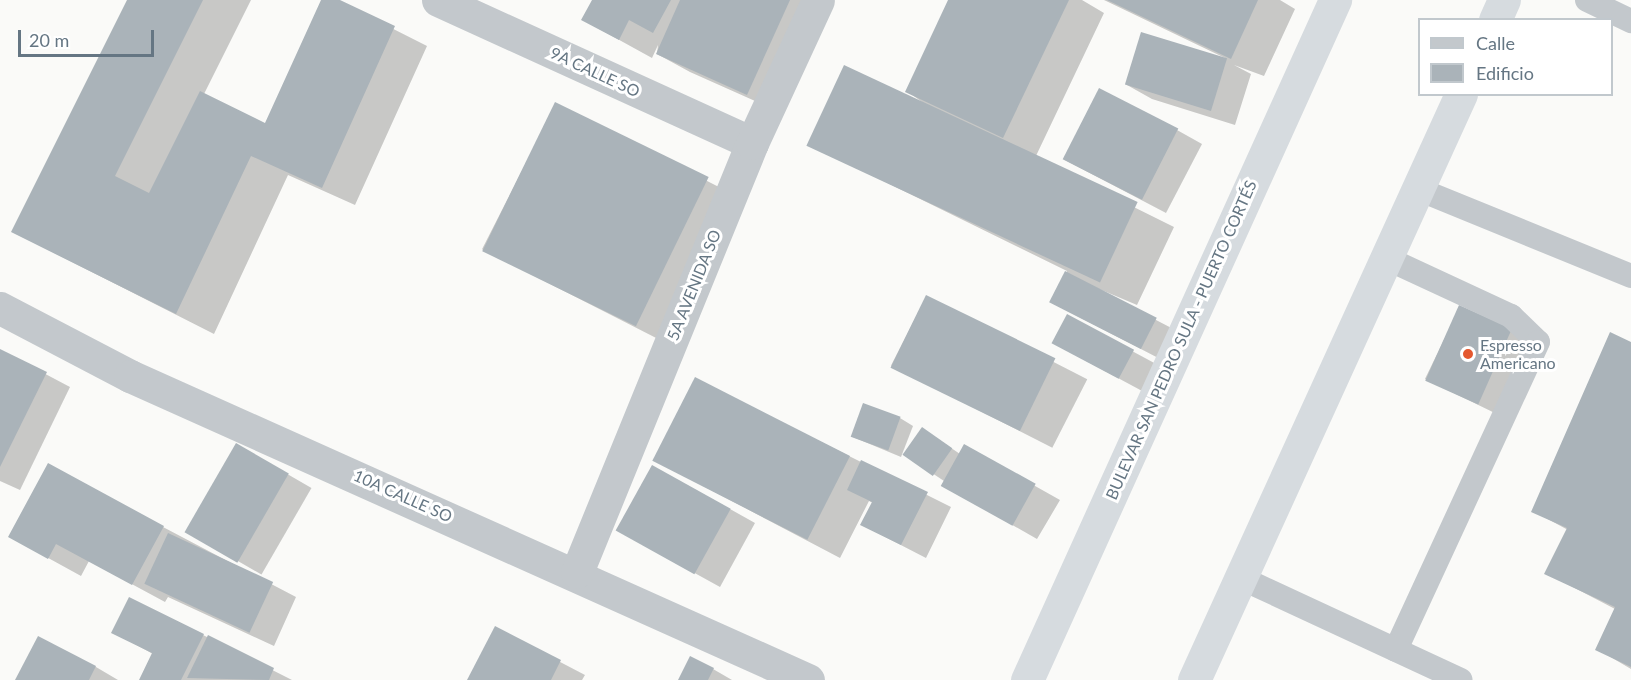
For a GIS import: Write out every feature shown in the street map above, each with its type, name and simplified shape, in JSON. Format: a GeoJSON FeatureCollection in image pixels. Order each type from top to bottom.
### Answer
{"type":"FeatureCollection","features":[{"type":"Feature","properties":{"kind":"highway","name":"BULEVAR SAN PEDRO SULA - PUERTO CORTÉS"},"geometry":{"type":"LineString","coordinates":[[1027,680],[1335,0]]}},
{"type":"Feature","properties":{"kind":"highway"},"geometry":{"type":"LineString","coordinates":[[1496,18],[1504,0]]}},
{"type":"Feature","properties":{"kind":"highway"},"geometry":{"type":"LineString","coordinates":[[1194,680],[1460,96]]}},
{"type":"Feature","properties":{"kind":"street","name":"9A CALLE SO"},"geometry":{"type":"LineString","coordinates":[[438,0],[752,143]]}},
{"type":"Feature","properties":{"kind":"street","name":"5A AVENIDA SO"},"geometry":{"type":"LineString","coordinates":[[577,572],[752,143],[818,0]]}},
{"type":"Feature","properties":{"kind":"street","name":"10A CALLE SO"},"geometry":{"type":"LineString","coordinates":[[0,308],[130,376],[577,572],[808,680]]}},
{"type":"Feature","properties":{"kind":"lane"},"geometry":{"type":"LineString","coordinates":[[1587,0],[1631,21]]}},
{"type":"Feature","properties":{"kind":"lane"},"geometry":{"type":"LineString","coordinates":[[1418,189],[1631,276]]}},
{"type":"Feature","properties":{"kind":"lane"},"geometry":{"type":"LineString","coordinates":[[1386,258],[1511,316],[1538,342],[1396,650]]}},
{"type":"Feature","properties":{"kind":"lane"},"geometry":{"type":"LineString","coordinates":[[1240,578],[1461,680]]}},
{"type":"Feature","properties":{"kind":"building"},"geometry":{"type":"Polygon","coordinates":[[[127,0],[203,0],[115,176],[149,193],[200,91],[265,123],[321,0],[340,0],[395,26],[322,188],[251,156],[176,314],[11,232],[127,0]]]}},
{"type":"Feature","properties":{"kind":"building"},"geometry":{"type":"Polygon","coordinates":[[[592,0],[671,0],[653,33],[629,20],[619,40],[581,20],[592,0]]]}},
{"type":"Feature","properties":{"kind":"building"},"geometry":{"type":"Polygon","coordinates":[[[680,0],[790,0],[747,95],[656,54],[680,0]]]}},
{"type":"Feature","properties":{"kind":"building"},"geometry":{"type":"Polygon","coordinates":[[[948,0],[1069,0],[1003,138],[905,92],[948,0]]]}},
{"type":"Feature","properties":{"kind":"building"},"geometry":{"type":"Polygon","coordinates":[[[1107,0],[1258,0],[1231,59],[1107,0]]]}},
{"type":"Feature","properties":{"kind":"building"},"geometry":{"type":"Polygon","coordinates":[[[1141,32],[1227,58],[1211,111],[1125,85],[1141,32]]]}},
{"type":"Feature","properties":{"kind":"building"},"geometry":{"type":"Polygon","coordinates":[[[844,65],[1138,202],[1100,283],[806,146],[844,65]]]}},
{"type":"Feature","properties":{"kind":"building"},"geometry":{"type":"Polygon","coordinates":[[[1099,88],[1178,128],[1142,200],[1063,159],[1099,88]]]}},
{"type":"Feature","properties":{"kind":"building"},"geometry":{"type":"Polygon","coordinates":[[[555,102],[709,177],[636,326],[482,251],[555,102]]]}},
{"type":"Feature","properties":{"kind":"building"},"geometry":{"type":"Polygon","coordinates":[[[1065,271],[1157,318],[1141,349],[1049,302],[1065,271]]]}},
{"type":"Feature","properties":{"kind":"building"},"geometry":{"type":"Polygon","coordinates":[[[926,295],[1055,358],[1020,431],[890,368],[926,295]]]}},
{"type":"Feature","properties":{"kind":"building"},"geometry":{"type":"Polygon","coordinates":[[[1459,305],[1512,329],[1478,404],[1425,381],[1459,305]]]}},
{"type":"Feature","properties":{"kind":"building"},"geometry":{"type":"Polygon","coordinates":[[[1067,314],[1134,350],[1119,379],[1052,343],[1067,314]]]}},
{"type":"Feature","properties":{"kind":"building"},"geometry":{"type":"Polygon","coordinates":[[[1610,332],[1631,342],[1631,667],[1595,650],[1615,607],[1544,574],[1567,528],[1531,512],[1610,332]]]}},
{"type":"Feature","properties":{"kind":"building"},"geometry":{"type":"Polygon","coordinates":[[[0,349],[47,372],[0,467],[0,349]]]}},
{"type":"Feature","properties":{"kind":"building"},"geometry":{"type":"Polygon","coordinates":[[[695,377],[850,456],[807,540],[652,461],[695,377]]]}},
{"type":"Feature","properties":{"kind":"building"},"geometry":{"type":"Polygon","coordinates":[[[863,403],[901,417],[888,451],[851,437],[863,403]]]}},
{"type":"Feature","properties":{"kind":"building"},"geometry":{"type":"Polygon","coordinates":[[[922,427],[952,448],[933,476],[902,455],[922,427]]]}},
{"type":"Feature","properties":{"kind":"building"},"geometry":{"type":"Polygon","coordinates":[[[236,443],[289,474],[237,563],[185,532],[236,443]]]}},
{"type":"Feature","properties":{"kind":"building"},"geometry":{"type":"Polygon","coordinates":[[[964,444],[1036,484],[1012,526],[941,486],[964,444]]]}},
{"type":"Feature","properties":{"kind":"building"},"geometry":{"type":"Polygon","coordinates":[[[861,460],[928,492],[901,545],[860,525],[872,502],[847,490],[861,460]]]}},
{"type":"Feature","properties":{"kind":"building"},"geometry":{"type":"Polygon","coordinates":[[[48,463],[164,526],[132,585],[56,544],[48,559],[8,537],[48,463]]]}},
{"type":"Feature","properties":{"kind":"building"},"geometry":{"type":"Polygon","coordinates":[[[652,465],[731,509],[694,574],[616,531],[652,465]]]}},
{"type":"Feature","properties":{"kind":"building"},"geometry":{"type":"Polygon","coordinates":[[[168,533],[273,582],[249,633],[144,584],[168,533]]]}},
{"type":"Feature","properties":{"kind":"building"},"geometry":{"type":"Polygon","coordinates":[[[129,597],[204,634],[181,680],[139,680],[152,653],[111,633],[129,597]]]}},
{"type":"Feature","properties":{"kind":"building"},"geometry":{"type":"Polygon","coordinates":[[[495,626],[561,660],[551,680],[467,680],[495,626]]]}},
{"type":"Feature","properties":{"kind":"building"},"geometry":{"type":"Polygon","coordinates":[[[208,635],[274,668],[269,680],[187,678],[208,635]]]}},
{"type":"Feature","properties":{"kind":"building"},"geometry":{"type":"Polygon","coordinates":[[[38,636],[96,666],[89,680],[15,680],[38,636]]]}},
{"type":"Feature","properties":{"kind":"building"},"geometry":{"type":"Polygon","coordinates":[[[690,656],[714,668],[708,680],[678,680],[690,656]]]}},
{"type":"Feature","properties":{"kind":"place","name":"Espresso Americano"},"geometry":{"type":"Point","coordinates":[1468,354]}}]}
